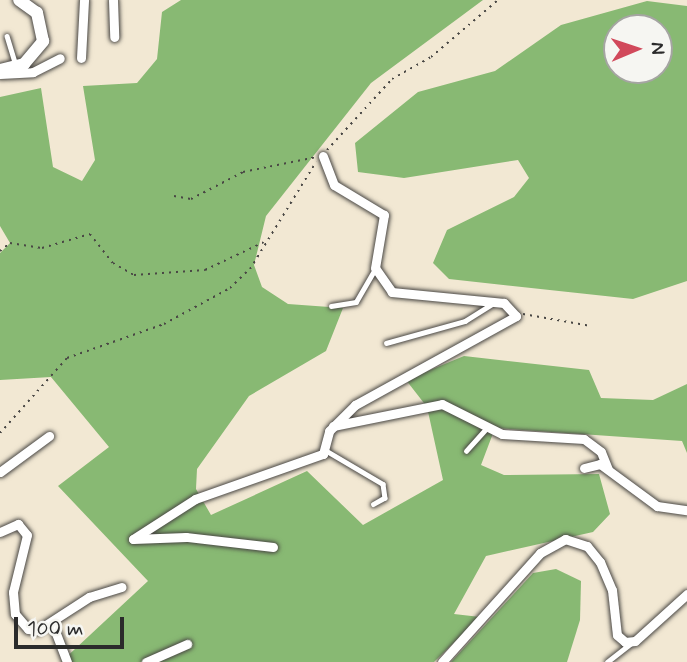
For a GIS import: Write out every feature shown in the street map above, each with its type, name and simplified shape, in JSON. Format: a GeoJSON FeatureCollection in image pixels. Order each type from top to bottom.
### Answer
{"type":"FeatureCollection","features":[{"type":"Feature","properties":{"kind":"main road"},"geometry":{"type":"LineString","coordinates":[[0,72],[16,66],[39,50],[44,31],[37,13],[19,0]]}},
{"type":"Feature","properties":{"kind":"street"},"geometry":{"type":"LineString","coordinates":[[81,58],[84,0]]}},
{"type":"Feature","properties":{"kind":"street"},"geometry":{"type":"LineString","coordinates":[[113,0],[114,37]]}},
{"type":"Feature","properties":{"kind":"street"},"geometry":{"type":"LineString","coordinates":[[0,72],[33,72],[60,58]]}},
{"type":"Feature","properties":{"kind":"street"},"geometry":{"type":"LineString","coordinates":[[273,547],[186,537],[133,539],[195,499],[325,449],[333,426],[349,405],[516,313],[512,306],[401,295],[375,269],[384,215],[334,185],[323,155]]}},
{"type":"Feature","properties":{"kind":"street"},"geometry":{"type":"LineString","coordinates":[[333,426],[442,404],[486,429],[502,434],[578,437],[596,446],[608,469],[657,506],[687,510]]}},
{"type":"Feature","properties":{"kind":"street"},"geometry":{"type":"LineString","coordinates":[[0,472],[49,436]]}},
{"type":"Feature","properties":{"kind":"street"},"geometry":{"type":"LineString","coordinates":[[584,468],[608,469]]}},
{"type":"Feature","properties":{"kind":"street"},"geometry":{"type":"LineString","coordinates":[[0,532],[18,524],[27,535],[13,592],[18,621],[34,630],[52,623],[89,597],[122,587]]}},
{"type":"Feature","properties":{"kind":"street"},"geometry":{"type":"LineString","coordinates":[[442,662],[540,553],[565,539],[587,546],[600,562],[612,590],[617,635],[635,640],[687,594]]}},
{"type":"Feature","properties":{"kind":"street"},"geometry":{"type":"LineString","coordinates":[[52,623],[67,662]]}},
{"type":"Feature","properties":{"kind":"street"},"geometry":{"type":"LineString","coordinates":[[146,662],[187,644]]}},
{"type":"Feature","properties":{"kind":"lane"},"geometry":{"type":"LineString","coordinates":[[7,36],[16,66]]}},
{"type":"Feature","properties":{"kind":"lane"},"geometry":{"type":"LineString","coordinates":[[331,306],[356,302],[375,269]]}},
{"type":"Feature","properties":{"kind":"lane"},"geometry":{"type":"LineString","coordinates":[[386,343],[465,321],[492,304]]}},
{"type":"Feature","properties":{"kind":"lane"},"geometry":{"type":"LineString","coordinates":[[466,451],[486,429]]}},
{"type":"Feature","properties":{"kind":"lane"},"geometry":{"type":"LineString","coordinates":[[325,449],[383,484],[385,498],[374,504]]}},
{"type":"Feature","properties":{"kind":"lane"},"geometry":{"type":"LineString","coordinates":[[607,662],[635,640]]}},
{"type":"Feature","properties":{"kind":"path"},"geometry":{"type":"LineString","coordinates":[[0,433],[67,358],[194,310],[240,279],[292,194],[323,155],[392,79],[431,57],[498,0]]}},
{"type":"Feature","properties":{"kind":"path"},"geometry":{"type":"LineString","coordinates":[[174,196],[191,199],[243,172],[323,155]]}},
{"type":"Feature","properties":{"kind":"path"},"geometry":{"type":"LineString","coordinates":[[0,251],[10,243],[42,248],[90,234],[113,263],[134,275],[205,270],[265,242]]}},
{"type":"Feature","properties":{"kind":"path"},"geometry":{"type":"LineString","coordinates":[[516,313],[590,326]]}},
{"type":"Feature","properties":{"kind":"green space"},"geometry":{"type":"Polygon","coordinates":[[[181,0],[483,0],[371,83],[266,216],[254,265],[262,287],[288,304],[343,308],[326,351],[249,396],[197,469],[196,489],[211,515],[307,471],[363,525],[443,480],[427,407],[406,380],[464,356],[589,370],[601,398],[653,400],[687,384],[687,453],[682,441],[495,428],[481,465],[504,475],[599,474],[610,514],[593,532],[486,556],[454,614],[480,617],[434,662],[61,662],[148,581],[58,486],[109,447],[51,377],[0,380],[0,253],[10,243],[0,226],[0,97],[41,88],[53,167],[82,181],[95,160],[83,86],[137,83],[157,59],[162,12],[181,0]]]}},
{"type":"Feature","properties":{"kind":"green space"},"geometry":{"type":"Polygon","coordinates":[[[647,1],[687,6],[687,281],[633,299],[449,279],[433,263],[447,230],[514,197],[529,178],[518,160],[404,178],[358,172],[355,143],[418,92],[495,71],[561,25],[647,1]]]}},
{"type":"Feature","properties":{"kind":"green space"},"geometry":{"type":"Polygon","coordinates":[[[556,569],[581,581],[580,620],[567,662],[451,662],[533,573],[556,569]]]}}]}
